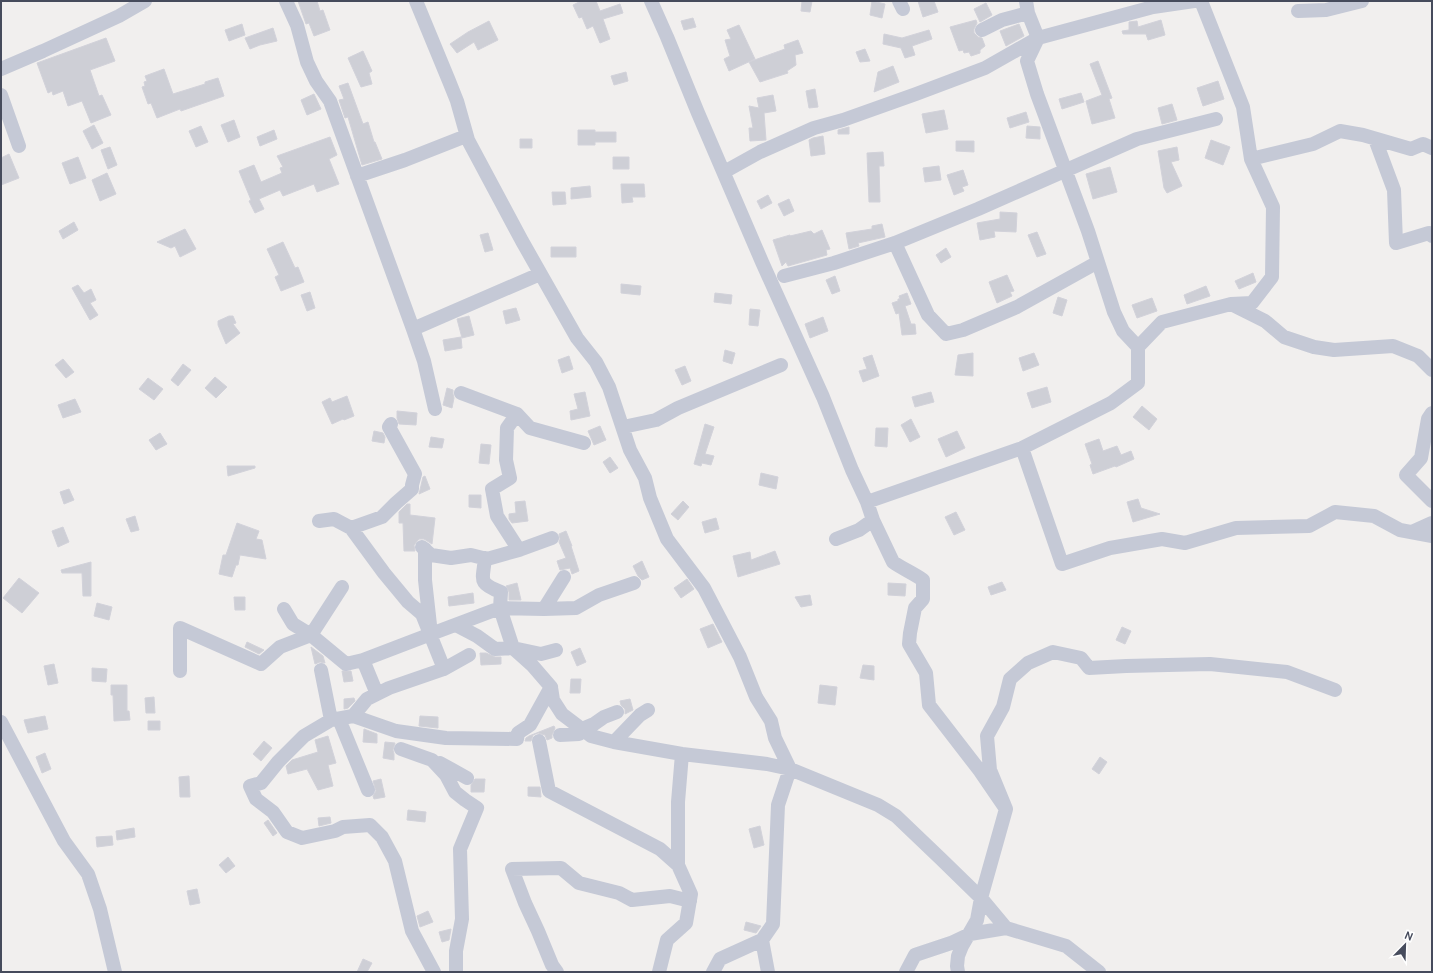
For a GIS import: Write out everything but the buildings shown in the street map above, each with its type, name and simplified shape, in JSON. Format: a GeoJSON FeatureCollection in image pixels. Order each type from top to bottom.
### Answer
{"type":"FeatureCollection","features":[{"type":"Feature","properties":{"kind":"street"},"geometry":{"type":"LineString","coordinates":[[286,1],[297,25],[307,62],[316,81],[330,101],[414,329],[424,361],[435,409]]}},
{"type":"Feature","properties":{"kind":"street"},"geometry":{"type":"LineString","coordinates":[[416,1],[454,94],[466,136],[515,230],[540,274],[577,338],[596,362],[609,387],[613,403],[623,427],[630,450],[645,478],[650,498],[666,539],[704,588],[740,657],[756,696],[771,721],[775,738],[790,769],[778,805],[773,924],[762,940],[720,959],[713,972]]}},
{"type":"Feature","properties":{"kind":"street"},"geometry":{"type":"LineString","coordinates":[[651,1],[774,290],[823,397],[852,470],[867,502],[873,520],[894,562],[899,567],[913,573],[923,580],[923,599],[915,608],[909,644],[926,673],[929,705],[1006,809]]}},
{"type":"Feature","properties":{"kind":"street"},"geometry":{"type":"LineString","coordinates":[[724,172],[760,152],[814,128],[843,120],[985,68],[1038,38],[1153,7],[1194,1]]}},
{"type":"Feature","properties":{"kind":"street"},"geometry":{"type":"LineString","coordinates":[[1138,347],[1162,322],[1231,304],[1252,303],[1272,277],[1273,207],[1251,159],[1243,107],[1201,1]]}},
{"type":"Feature","properties":{"kind":"street"},"geometry":{"type":"LineString","coordinates":[[1298,11],[1326,10],[1362,1]]}},
{"type":"Feature","properties":{"kind":"street"},"geometry":{"type":"LineString","coordinates":[[1,69],[119,16],[136,3]]}},
{"type":"Feature","properties":{"kind":"street"},"geometry":{"type":"LineString","coordinates":[[867,502],[1022,448],[1111,402],[1138,383],[1138,347],[1123,331],[1114,312],[1066,171],[1037,94],[1027,61],[1038,38],[1027,7],[982,30]]}},
{"type":"Feature","properties":{"kind":"street"},"geometry":{"type":"LineString","coordinates":[[1,95],[19,146]]}},
{"type":"Feature","properties":{"kind":"street"},"geometry":{"type":"LineString","coordinates":[[784,276],[834,263],[895,243],[978,209],[1137,139],[1216,119]]}},
{"type":"Feature","properties":{"kind":"street"},"geometry":{"type":"LineString","coordinates":[[1251,159],[1313,144],[1340,131],[1412,149],[1423,144],[1432,148]]}},
{"type":"Feature","properties":{"kind":"street"},"geometry":{"type":"LineString","coordinates":[[357,176],[405,160],[466,136]]}},
{"type":"Feature","properties":{"kind":"street"},"geometry":{"type":"LineString","coordinates":[[1375,139],[1394,190],[1396,243],[1429,233],[1432,236]]}},
{"type":"Feature","properties":{"kind":"street"},"geometry":{"type":"LineString","coordinates":[[895,243],[928,315],[946,334],[963,330],[1017,307],[1098,262]]}},
{"type":"Feature","properties":{"kind":"street"},"geometry":{"type":"LineString","coordinates":[[414,329],[540,274]]}},
{"type":"Feature","properties":{"kind":"street"},"geometry":{"type":"LineString","coordinates":[[1231,304],[1264,321],[1284,337],[1306,344],[1334,350],[1393,346],[1418,356],[1432,370]]}},
{"type":"Feature","properties":{"kind":"street"},"geometry":{"type":"LineString","coordinates":[[623,427],[656,420],[678,408],[781,365]]}},
{"type":"Feature","properties":{"kind":"street"},"geometry":{"type":"LineString","coordinates":[[461,393],[517,414],[530,428],[584,443]]}},
{"type":"Feature","properties":{"kind":"street"},"geometry":{"type":"LineString","coordinates":[[1432,413],[1428,419],[1421,458],[1406,475],[1432,501]]}},
{"type":"Feature","properties":{"kind":"street"},"geometry":{"type":"LineString","coordinates":[[517,414],[508,428],[506,460],[510,478],[492,489],[497,516],[519,550]]}},
{"type":"Feature","properties":{"kind":"street"},"geometry":{"type":"LineString","coordinates":[[351,528],[382,517],[396,502],[412,489],[415,474],[389,427],[392,424]]}},
{"type":"Feature","properties":{"kind":"street"},"geometry":{"type":"LineString","coordinates":[[1022,448],[1062,564],[1110,548],[1162,539],[1185,543],[1236,528],[1309,526],[1335,512],[1374,516],[1400,530],[1432,536]]}},
{"type":"Feature","properties":{"kind":"street"},"geometry":{"type":"LineString","coordinates":[[319,521],[334,519],[351,528],[408,602],[422,614],[444,669]]}},
{"type":"Feature","properties":{"kind":"street"},"geometry":{"type":"LineString","coordinates":[[836,540],[859,530],[873,520]]}},
{"type":"Feature","properties":{"kind":"street"},"geometry":{"type":"LineString","coordinates":[[1412,532],[1432,523]]}},
{"type":"Feature","properties":{"kind":"street"},"geometry":{"type":"LineString","coordinates":[[431,634],[425,580],[424,548],[431,556],[451,558],[471,555],[488,558],[519,550],[552,538]]}},
{"type":"Feature","properties":{"kind":"street"},"geometry":{"type":"LineString","coordinates":[[485,558],[482,577],[487,587],[501,592],[500,608],[513,648],[532,665],[551,687],[553,700],[562,714],[591,736],[614,742],[682,754],[767,764],[790,769],[878,805],[889,811],[903,822],[981,898],[1006,928]]}},
{"type":"Feature","properties":{"kind":"street"},"geometry":{"type":"LineString","coordinates":[[544,609],[564,576]]}},
{"type":"Feature","properties":{"kind":"street"},"geometry":{"type":"LineString","coordinates":[[284,609],[293,624],[311,635],[346,664],[363,660],[500,608],[576,608],[599,595],[634,584]]}},
{"type":"Feature","properties":{"kind":"street"},"geometry":{"type":"LineString","coordinates":[[180,671],[180,628],[261,664],[280,647],[311,635],[342,587]]}},
{"type":"Feature","properties":{"kind":"street"},"geometry":{"type":"LineString","coordinates":[[456,625],[477,636],[495,649],[513,648],[541,654],[556,650]]}},
{"type":"Feature","properties":{"kind":"street"},"geometry":{"type":"LineString","coordinates":[[958,972],[958,956],[977,920],[981,898],[1006,809],[990,770],[987,736],[1003,707],[1010,679],[1028,663],[1053,652],[1080,658],[1089,668],[1210,664],[1287,672],[1335,690]]}},
{"type":"Feature","properties":{"kind":"street"},"geometry":{"type":"LineString","coordinates":[[434,972],[412,931],[395,861],[382,837],[370,825],[343,827],[335,831],[302,838],[287,832],[273,812],[256,799],[250,786],[261,782],[278,762],[304,736],[341,718],[367,699],[389,688],[444,669],[470,655]]}},
{"type":"Feature","properties":{"kind":"street"},"geometry":{"type":"LineString","coordinates":[[363,660],[378,694]]}},
{"type":"Feature","properties":{"kind":"street"},"geometry":{"type":"LineString","coordinates":[[321,670],[368,790]]}},
{"type":"Feature","properties":{"kind":"street"},"geometry":{"type":"LineString","coordinates":[[341,718],[396,730],[446,738],[517,739],[518,733],[530,725],[551,687]]}},
{"type":"Feature","properties":{"kind":"street"},"geometry":{"type":"LineString","coordinates":[[614,742],[640,715],[648,710]]}},
{"type":"Feature","properties":{"kind":"street"},"geometry":{"type":"LineString","coordinates":[[560,734],[579,734],[582,729],[617,712]]}},
{"type":"Feature","properties":{"kind":"street"},"geometry":{"type":"LineString","coordinates":[[1,722],[64,842],[88,874],[100,909],[115,972]]}},
{"type":"Feature","properties":{"kind":"street"},"geometry":{"type":"LineString","coordinates":[[539,741],[549,791],[660,848],[678,865],[691,894],[690,901],[686,923],[667,940],[659,972]]}},
{"type":"Feature","properties":{"kind":"street"},"geometry":{"type":"LineString","coordinates":[[401,749],[446,766],[467,778]]}},
{"type":"Feature","properties":{"kind":"street"},"geometry":{"type":"LineString","coordinates":[[678,865],[678,802],[682,754]]}},
{"type":"Feature","properties":{"kind":"street"},"geometry":{"type":"LineString","coordinates":[[432,760],[446,775],[455,792],[477,808],[460,849],[462,919],[456,951],[456,972]]}},
{"type":"Feature","properties":{"kind":"street"},"geometry":{"type":"LineString","coordinates":[[557,972],[552,965],[512,869],[561,868],[579,883],[619,893],[632,900],[670,896],[690,901]]}},
{"type":"Feature","properties":{"kind":"street"},"geometry":{"type":"LineString","coordinates":[[906,972],[915,955],[951,943],[970,934],[1006,928],[1066,946],[1100,972]]}},
{"type":"Feature","properties":{"kind":"street"},"geometry":{"type":"LineString","coordinates":[[762,940],[768,972]]}}]}
